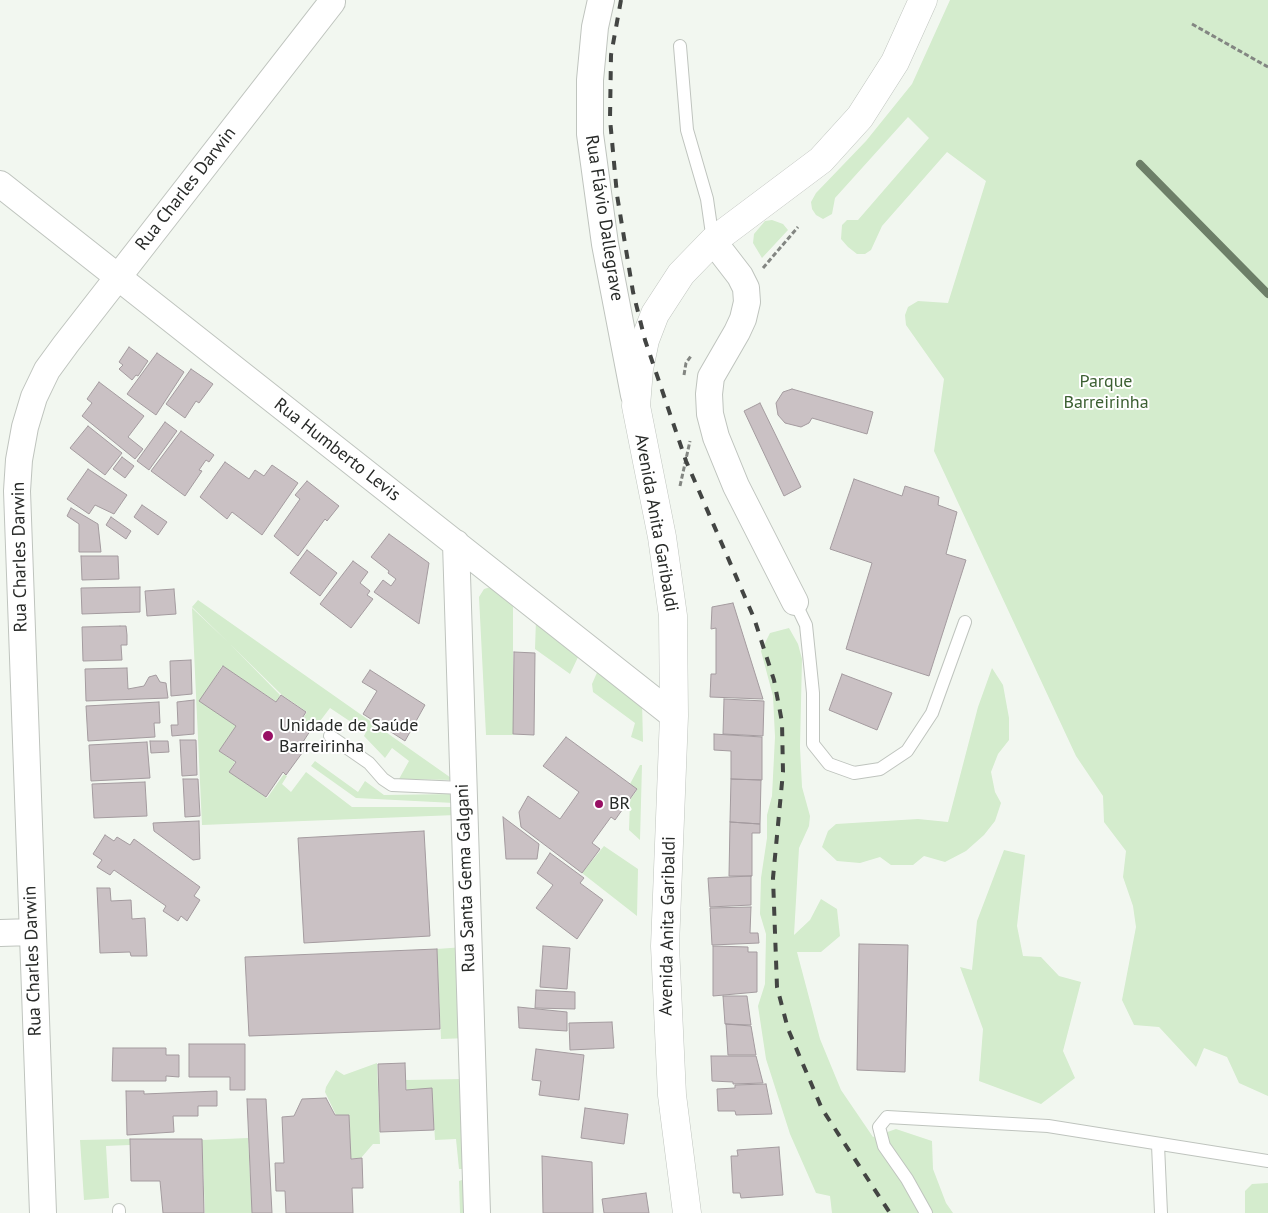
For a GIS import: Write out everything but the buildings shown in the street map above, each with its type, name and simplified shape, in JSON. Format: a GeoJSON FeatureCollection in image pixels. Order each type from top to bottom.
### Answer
{"type":"FeatureCollection","features":[{"type":"Feature","properties":{"kind":"main road","name":"Avenida Anita Garibaldi"},"geometry":{"type":"LineString","coordinates":[[687,1213],[672,1095],[666,1006],[665,946],[674,716],[673,616],[669,578],[636,406],[639,369],[645,340],[656,314],[681,274],[713,241],[820,160],[860,117],[895,62],[923,0]]}},
{"type":"Feature","properties":{"kind":"street","name":"Rua Flávio Dallegrave"},"geometry":{"type":"LineString","coordinates":[[601,0],[595,27],[590,80],[590,134],[604,235],[636,406]]}},
{"type":"Feature","properties":{"kind":"street","name":"Rua Charles Darwin"},"geometry":{"type":"LineString","coordinates":[[42,1213],[32,932],[9,523],[25,427],[34,397],[52,364],[332,2]]}},
{"type":"Feature","properties":{"kind":"street","name":"Rua Humberto Levis"},"geometry":{"type":"LineString","coordinates":[[0,184],[674,716]]}},
{"type":"Feature","properties":{"kind":"street"},"geometry":{"type":"LineString","coordinates":[[713,241],[740,276],[746,288],[747,302],[743,319],[737,332],[711,377],[709,394],[710,414],[726,463],[795,602]]}},
{"type":"Feature","properties":{"kind":"street","name":"Rua Santa Gema Galgani"},"geometry":{"type":"LineString","coordinates":[[456,543],[477,1213]]}},
{"type":"Feature","properties":{"kind":"street"},"geometry":{"type":"LineString","coordinates":[[0,933],[32,932]]}},
{"type":"Feature","properties":{"kind":"lane"},"geometry":{"type":"LineString","coordinates":[[680,46],[687,130],[708,200],[713,241]]}},
{"type":"Feature","properties":{"kind":"lane"},"geometry":{"type":"LineString","coordinates":[[795,602],[806,625],[812,693],[813,744],[830,764],[854,773],[880,769],[907,751],[932,714],[965,622]]}},
{"type":"Feature","properties":{"kind":"lane"},"geometry":{"type":"LineString","coordinates":[[330,736],[369,763],[383,779],[392,785],[463,788]]}},
{"type":"Feature","properties":{"kind":"lane"},"geometry":{"type":"LineString","coordinates":[[926,1213],[907,1179],[884,1146],[879,1127],[887,1117],[1048,1126],[1268,1161]]}},
{"type":"Feature","properties":{"kind":"lane"},"geometry":{"type":"LineString","coordinates":[[1158,1145],[1161,1213]]}},
{"type":"Feature","properties":{"kind":"path"},"geometry":{"type":"LineString","coordinates":[[1192,24],[1268,67]]}},
{"type":"Feature","properties":{"kind":"path"},"geometry":{"type":"LineString","coordinates":[[759,272],[798,227]]}},
{"type":"Feature","properties":{"kind":"green space","name":"Parque Barreirinha"},"geometry":{"type":"Polygon","coordinates":[[[950,0],[1268,0],[1268,1096],[1239,1083],[1227,1057],[1204,1048],[1196,1067],[1159,1027],[1134,1025],[1122,1000],[1136,927],[1133,906],[1123,877],[1126,851],[1104,822],[1103,796],[1076,756],[934,451],[944,379],[906,325],[905,315],[908,307],[918,301],[948,303],[986,181],[947,152],[882,226],[871,250],[865,254],[857,254],[848,247],[841,239],[842,225],[847,220],[858,220],[929,138],[908,117],[835,198],[832,214],[823,219],[816,215],[812,209],[811,202],[816,193],[866,141],[912,84],[950,0]]]}},
{"type":"Feature","properties":{"kind":"green space"},"geometry":{"type":"Polygon","coordinates":[[[772,220],[783,224],[788,230],[762,258],[753,243],[754,234],[765,221],[772,220]]]}},
{"type":"Feature","properties":{"kind":"green space"},"geometry":{"type":"Polygon","coordinates":[[[494,586],[511,600],[513,607],[513,735],[486,735],[479,597],[484,589],[494,586]]]}},
{"type":"Feature","properties":{"kind":"green space"},"geometry":{"type":"Polygon","coordinates":[[[198,600],[454,780],[399,779],[409,761],[392,748],[385,758],[364,736],[366,732],[330,708],[314,729],[302,720],[307,712],[282,695],[230,644],[280,695],[277,702],[222,666],[200,701],[236,726],[219,751],[235,762],[229,772],[267,798],[284,774],[287,776],[282,784],[291,792],[306,772],[352,807],[455,807],[456,815],[202,825],[192,608],[229,643],[192,607],[198,600]]]}},
{"type":"Feature","properties":{"kind":"green space"},"geometry":{"type":"Polygon","coordinates":[[[536,619],[580,653],[570,674],[535,649],[536,619]]]}},
{"type":"Feature","properties":{"kind":"green space"},"geometry":{"type":"Polygon","coordinates":[[[789,628],[798,644],[802,659],[800,747],[802,787],[810,816],[809,826],[799,848],[794,935],[810,920],[821,899],[837,909],[840,936],[821,952],[797,952],[820,1039],[841,1090],[873,1137],[896,1129],[932,1141],[933,1169],[946,1203],[953,1213],[832,1213],[830,1196],[816,1193],[790,1134],[766,1059],[758,1006],[765,984],[766,934],[760,914],[761,878],[767,838],[767,815],[772,796],[775,737],[773,696],[761,651],[770,633],[789,628]]]}},
{"type":"Feature","properties":{"kind":"green space"},"geometry":{"type":"Polygon","coordinates":[[[599,668],[642,701],[643,742],[631,737],[635,723],[593,692],[592,684],[599,668]]]}},
{"type":"Feature","properties":{"kind":"green space"},"geometry":{"type":"Polygon","coordinates":[[[992,668],[1003,685],[1009,718],[1009,740],[998,754],[991,772],[995,792],[1001,803],[995,821],[984,835],[966,851],[945,862],[924,856],[913,865],[891,865],[880,857],[860,863],[837,861],[822,847],[828,831],[836,824],[918,819],[948,822],[978,707],[992,668]]]}},
{"type":"Feature","properties":{"kind":"green space"},"geometry":{"type":"Polygon","coordinates":[[[315,761],[358,792],[365,781],[384,795],[455,794],[454,803],[356,798],[311,766],[315,761]]]}},
{"type":"Feature","properties":{"kind":"green space"},"geometry":{"type":"Polygon","coordinates":[[[640,765],[642,765],[640,840],[629,830],[630,800],[637,790],[630,784],[640,765]]]}},
{"type":"Feature","properties":{"kind":"green space"},"geometry":{"type":"Polygon","coordinates":[[[604,846],[638,869],[637,916],[582,873],[604,846]]]}},
{"type":"Feature","properties":{"kind":"green space"},"geometry":{"type":"Polygon","coordinates":[[[1004,850],[1025,855],[1017,926],[1023,956],[1041,957],[1059,976],[1081,982],[1063,1051],[1075,1078],[1041,1104],[979,1081],[983,1029],[960,967],[972,970],[977,921],[1004,850]]]}},
{"type":"Feature","properties":{"kind":"green space"},"geometry":{"type":"Polygon","coordinates":[[[464,947],[469,1038],[441,1039],[437,949],[464,947]]]}},
{"type":"Feature","properties":{"kind":"green space"},"geometry":{"type":"Polygon","coordinates":[[[377,1063],[380,1144],[373,1144],[361,1158],[351,1158],[349,1115],[336,1115],[325,1092],[326,1087],[336,1070],[344,1075],[377,1063]]]}},
{"type":"Feature","properties":{"kind":"green space"},"geometry":{"type":"Polygon","coordinates":[[[462,1079],[464,1169],[459,1169],[456,1139],[435,1140],[432,1089],[407,1090],[406,1080],[462,1079]]]}},
{"type":"Feature","properties":{"kind":"green space"},"geometry":{"type":"Polygon","coordinates":[[[248,1138],[252,1213],[205,1213],[202,1140],[248,1138]]]}},
{"type":"Feature","properties":{"kind":"green space"},"geometry":{"type":"Polygon","coordinates":[[[130,1139],[130,1145],[106,1146],[109,1198],[84,1200],[80,1140],[130,1139]]]}},
{"type":"Feature","properties":{"kind":"green space"},"geometry":{"type":"Polygon","coordinates":[[[465,1179],[478,1213],[460,1213],[459,1181],[465,1179]]]}},
{"type":"Feature","properties":{"kind":"green space"},"geometry":{"type":"Polygon","coordinates":[[[1268,1183],[1268,1213],[1245,1213],[1245,1191],[1252,1184],[1268,1183]]]}},
{"type":"Feature","properties":{"kind":"waterway"},"geometry":{"type":"LineString","coordinates":[[1140,164],[1268,294]]}},
{"type":"Feature","properties":{"kind":"railway"},"geometry":{"type":"LineString","coordinates":[[621,0],[611,55],[610,119],[617,195],[633,292],[645,340],[686,461],[754,618],[774,680],[782,722],[783,772],[773,878],[777,987],[788,1029],[822,1109],[890,1213]]}},
{"type":"Feature","properties":{"kind":"place","name":"Unidade de Saúde Barreirinha"},"geometry":{"type":"Point","coordinates":[268,736]}},
{"type":"Feature","properties":{"kind":"place","name":"BR"},"geometry":{"type":"Point","coordinates":[599,804]}}]}
